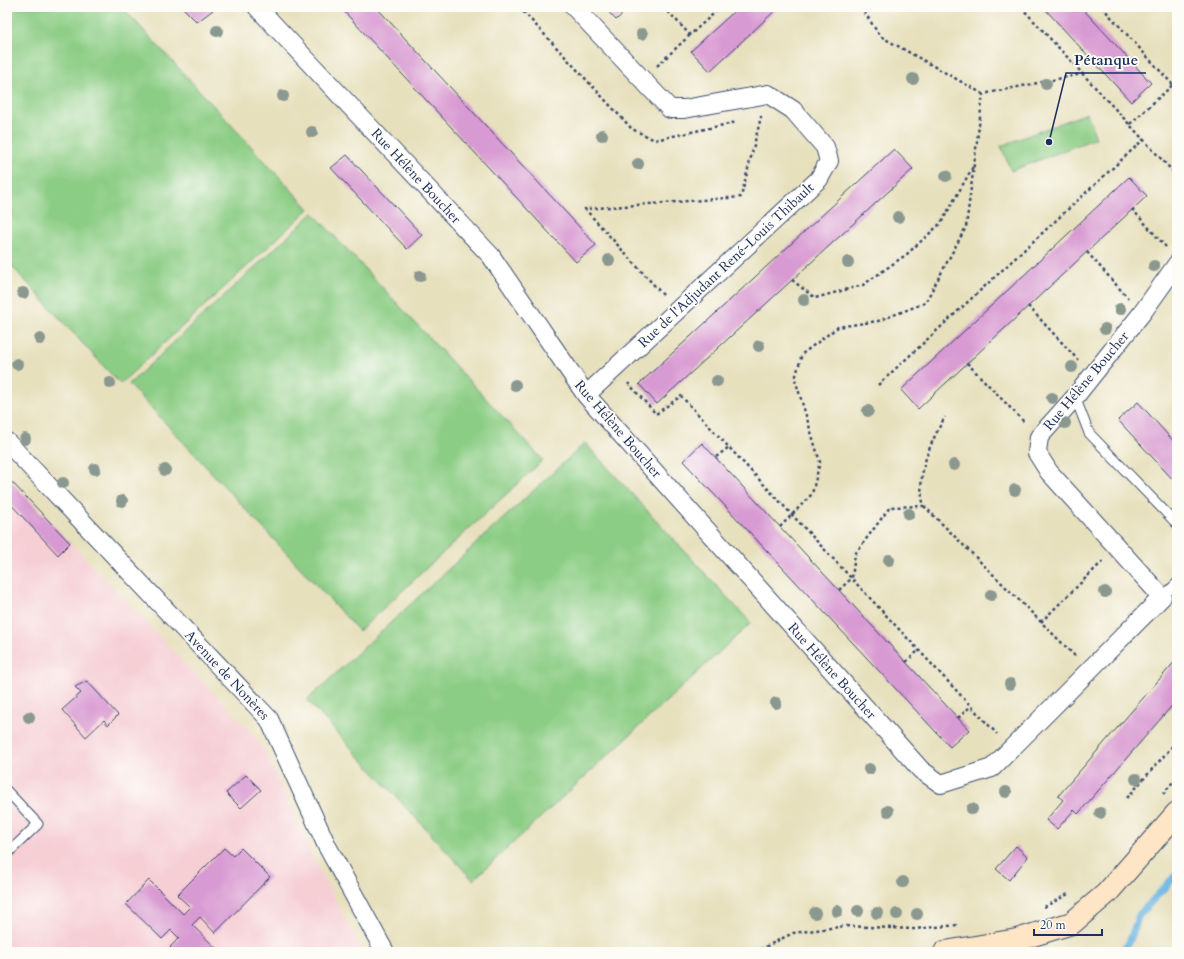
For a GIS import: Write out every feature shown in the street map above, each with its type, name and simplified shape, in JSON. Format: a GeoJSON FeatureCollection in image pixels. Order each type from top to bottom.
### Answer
{"type":"FeatureCollection","features":[{"type":"Feature","properties":{"kind":"main road"},"geometry":{"type":"LineString","coordinates":[[945,952],[1018,940],[1072,923],[1107,893],[1177,813]]}},
{"type":"Feature","properties":{"kind":"street","name":"Rue Hélène Boucher"},"geometry":{"type":"LineString","coordinates":[[257,7],[491,256],[586,395],[921,770],[941,784],[992,768],[1162,597],[1049,472],[1037,453],[1039,437],[1075,397],[1142,313],[1177,264]]}},
{"type":"Feature","properties":{"kind":"street","name":"Rue de l'Adjudant René-Louis Thibault"},"geometry":{"type":"LineString","coordinates":[[574,7],[670,109],[684,109],[768,94],[793,110],[825,147],[829,161],[819,179],[586,395]]}},
{"type":"Feature","properties":{"kind":"street","name":"Avenue de Nonères"},"geometry":{"type":"LineString","coordinates":[[7,442],[269,719],[326,846],[385,952]]}},
{"type":"Feature","properties":{"kind":"lane"},"geometry":{"type":"LineString","coordinates":[[1075,397],[1089,433],[1177,524]]}},
{"type":"Feature","properties":{"kind":"lane"},"geometry":{"type":"LineString","coordinates":[[1162,597],[1177,583]]}},
{"type":"Feature","properties":{"kind":"lane"},"geometry":{"type":"LineString","coordinates":[[7,791],[38,824],[7,854]]}},
{"type":"Feature","properties":{"kind":"path"},"geometry":{"type":"LineString","coordinates":[[664,7],[690,35]]}},
{"type":"Feature","properties":{"kind":"path"},"geometry":{"type":"LineString","coordinates":[[642,80],[721,7]]}},
{"type":"Feature","properties":{"kind":"path"},"geometry":{"type":"LineString","coordinates":[[861,7],[880,36],[983,94],[1082,74]]}},
{"type":"Feature","properties":{"kind":"path"},"geometry":{"type":"LineString","coordinates":[[1021,7],[1177,176]]}},
{"type":"Feature","properties":{"kind":"path"},"geometry":{"type":"LineString","coordinates":[[1102,7],[1173,85]]}},
{"type":"Feature","properties":{"kind":"path"},"geometry":{"type":"LineString","coordinates":[[1130,124],[1177,81]]}},
{"type":"Feature","properties":{"kind":"path"},"geometry":{"type":"LineString","coordinates":[[780,527],[812,494],[820,462],[794,379],[802,354],[838,327],[878,321],[925,304],[966,227],[983,94]]}},
{"type":"Feature","properties":{"kind":"path"},"geometry":{"type":"LineString","coordinates":[[677,310],[585,209],[741,197],[761,117]]}},
{"type":"Feature","properties":{"kind":"path"},"geometry":{"type":"LineString","coordinates":[[878,385],[1144,139]]}},
{"type":"Feature","properties":{"kind":"path"},"geometry":{"type":"LineString","coordinates":[[792,280],[815,298],[863,285],[907,254],[941,222],[975,163]]}},
{"type":"Feature","properties":{"kind":"path"},"geometry":{"type":"LineString","coordinates":[[1132,209],[1167,248]]}},
{"type":"Feature","properties":{"kind":"path"},"geometry":{"type":"LineString","coordinates":[[1087,252],[1142,313]]}},
{"type":"Feature","properties":{"kind":"path"},"geometry":{"type":"LineString","coordinates":[[1028,306],[1092,375]]}},
{"type":"Feature","properties":{"kind":"path"},"geometry":{"type":"LineString","coordinates":[[967,363],[1039,437]]}},
{"type":"Feature","properties":{"kind":"path"},"geometry":{"type":"LineString","coordinates":[[614,368],[656,414],[681,396],[1011,749]]}},
{"type":"Feature","properties":{"kind":"path"},"geometry":{"type":"LineString","coordinates":[[945,417],[935,434],[924,461],[921,494],[924,506],[1089,670]]}},
{"type":"Feature","properties":{"kind":"path"},"geometry":{"type":"LineString","coordinates":[[716,457],[729,447]]}},
{"type":"Feature","properties":{"kind":"path"},"geometry":{"type":"LineString","coordinates":[[839,590],[852,578],[855,554],[890,507],[924,506]]}},
{"type":"Feature","properties":{"kind":"path"},"geometry":{"type":"LineString","coordinates":[[1041,622],[1117,547]]}},
{"type":"Feature","properties":{"kind":"path"},"geometry":{"type":"LineString","coordinates":[[906,662],[919,650]]}},
{"type":"Feature","properties":{"kind":"path"},"geometry":{"type":"LineString","coordinates":[[958,718],[971,706]]}},
{"type":"Feature","properties":{"kind":"path"},"geometry":{"type":"LineString","coordinates":[[1127,798],[1177,741]]}},
{"type":"Feature","properties":{"kind":"path"},"geometry":{"type":"LineString","coordinates":[[1161,796],[1177,777]]}},
{"type":"Feature","properties":{"kind":"path"},"geometry":{"type":"LineString","coordinates":[[1038,910],[1072,892]]}},
{"type":"Feature","properties":{"kind":"path"},"geometry":{"type":"LineString","coordinates":[[755,952],[794,933],[846,926],[914,928],[960,925]]}},
{"type":"Feature","properties":{"kind":"shaded area"},"geometry":{"type":"Polygon","coordinates":[[[7,477],[250,731],[265,751],[314,860],[357,941],[365,952],[7,952],[7,477]]]}},
{"type":"Feature","properties":{"kind":"green space"},"geometry":{"type":"Polygon","coordinates":[[[7,7],[122,7],[309,209],[120,384],[7,261],[7,7]]]}},
{"type":"Feature","properties":{"kind":"green space"},"geometry":{"type":"Polygon","coordinates":[[[1087,113],[1096,138],[1011,171],[1001,146],[1087,113]]]}},
{"type":"Feature","properties":{"kind":"green space"},"geometry":{"type":"Polygon","coordinates":[[[313,213],[543,460],[359,631],[129,384],[313,213]]]}},
{"type":"Feature","properties":{"kind":"green space"},"geometry":{"type":"Polygon","coordinates":[[[585,443],[751,623],[473,880],[307,700],[585,443]]]}},
{"type":"Feature","properties":{"kind":"building"},"geometry":{"type":"Polygon","coordinates":[[[182,7],[210,7],[213,10],[197,22],[182,7]]]}},
{"type":"Feature","properties":{"kind":"building"},"geometry":{"type":"Polygon","coordinates":[[[340,7],[376,7],[596,245],[576,262],[340,7]]]}},
{"type":"Feature","properties":{"kind":"building"},"geometry":{"type":"Polygon","coordinates":[[[604,7],[630,7],[616,20],[604,7]]]}},
{"type":"Feature","properties":{"kind":"building"},"geometry":{"type":"Polygon","coordinates":[[[739,7],[779,7],[710,71],[691,51],[739,7]]]}},
{"type":"Feature","properties":{"kind":"building"},"geometry":{"type":"Polygon","coordinates":[[[1043,7],[1081,7],[1151,83],[1131,102],[1043,7]]]}},
{"type":"Feature","properties":{"kind":"building"},"geometry":{"type":"Polygon","coordinates":[[[894,149],[913,169],[657,404],[639,384],[894,149]]]}},
{"type":"Feature","properties":{"kind":"building"},"geometry":{"type":"Polygon","coordinates":[[[347,155],[422,235],[407,249],[331,168],[347,155]]]}},
{"type":"Feature","properties":{"kind":"building"},"geometry":{"type":"Polygon","coordinates":[[[1129,177],[1147,196],[918,409],[901,390],[1129,177]]]}},
{"type":"Feature","properties":{"kind":"building"},"geometry":{"type":"Polygon","coordinates":[[[1138,402],[1177,445],[1177,484],[1118,420],[1138,402]]]}},
{"type":"Feature","properties":{"kind":"building"},"geometry":{"type":"Polygon","coordinates":[[[702,443],[969,730],[950,747],[683,461],[702,443]]]}},
{"type":"Feature","properties":{"kind":"building"},"geometry":{"type":"Polygon","coordinates":[[[7,477],[70,543],[58,555],[7,500],[7,477]]]}},
{"type":"Feature","properties":{"kind":"building"},"geometry":{"type":"Polygon","coordinates":[[[1177,659],[1177,700],[1078,814],[1074,810],[1057,829],[1046,820],[1063,800],[1058,796],[1177,659]]]}},
{"type":"Feature","properties":{"kind":"building"},"geometry":{"type":"Polygon","coordinates":[[[87,681],[118,715],[108,725],[104,720],[86,737],[62,710],[81,693],[75,687],[87,681]]]}},
{"type":"Feature","properties":{"kind":"building"},"geometry":{"type":"Polygon","coordinates":[[[246,775],[261,790],[241,808],[226,793],[246,775]]]}},
{"type":"Feature","properties":{"kind":"building"},"geometry":{"type":"Polygon","coordinates":[[[1016,846],[1028,857],[1009,880],[996,869],[1016,846]]]}},
{"type":"Feature","properties":{"kind":"building"},"geometry":{"type":"Polygon","coordinates":[[[224,848],[233,856],[241,848],[270,877],[215,933],[200,917],[192,925],[220,952],[175,952],[170,947],[179,938],[171,930],[162,939],[126,904],[149,880],[183,914],[190,907],[177,895],[224,848]]]}},
{"type":"Feature","properties":{"kind":"waterway"},"geometry":{"type":"LineString","coordinates":[[1121,952],[1129,943],[1139,915],[1177,874]]}},
{"type":"Feature","properties":{"kind":"place","name":"Pétanque"},"geometry":{"type":"Point","coordinates":[1049,142]}}]}
